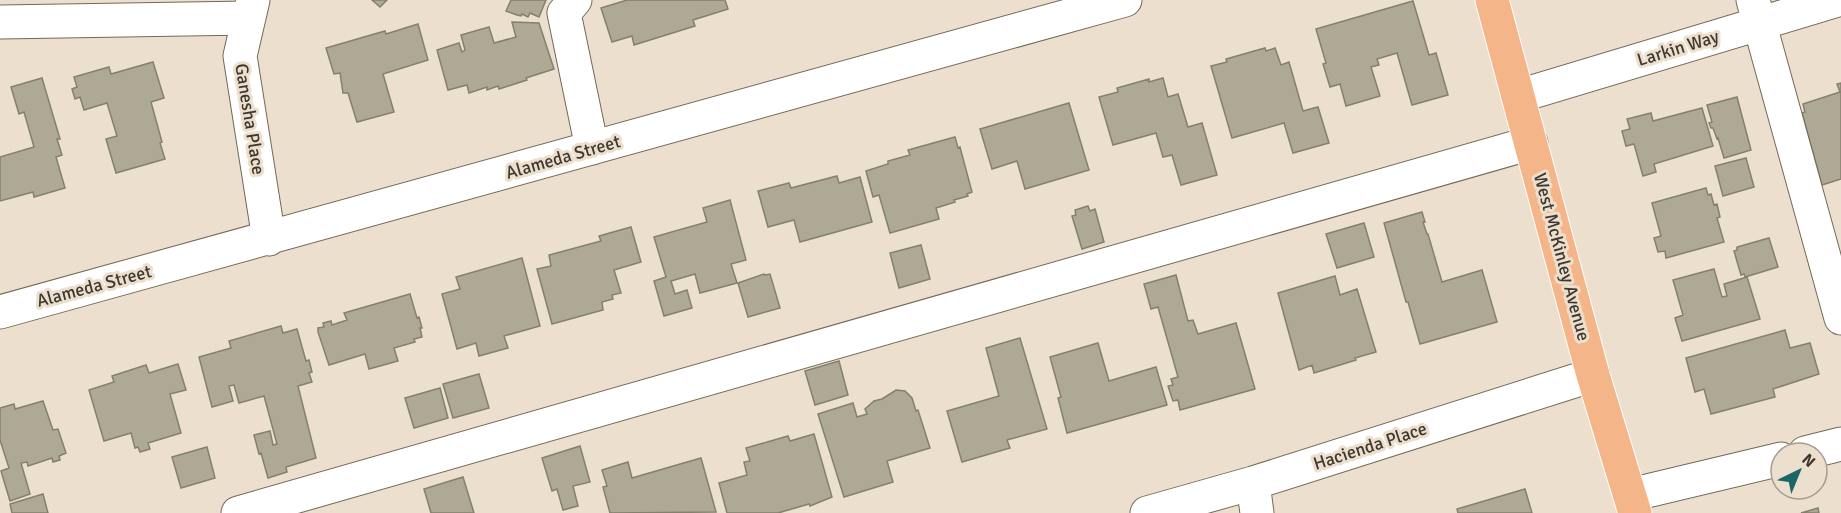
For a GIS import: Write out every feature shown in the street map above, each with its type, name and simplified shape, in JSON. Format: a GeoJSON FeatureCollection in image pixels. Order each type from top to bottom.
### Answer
{"type":"FeatureCollection","features":[{"type":"Feature","properties":{"kind":"main road","name":"West McKinley Avenue"},"geometry":{"type":"LineString","coordinates":[[1492,0],[1593,375],[1632,504]]}},
{"type":"Feature","properties":{"kind":"street"},"geometry":{"type":"LineString","coordinates":[[575,0],[564,13],[592,148]]}},
{"type":"Feature","properties":{"kind":"street","name":"Alameda Street"},"geometry":{"type":"LineString","coordinates":[[0,312],[1125,0]]}},
{"type":"Feature","properties":{"kind":"street","name":"Larkin Way"},"geometry":{"type":"LineString","coordinates":[[1519,96],[1756,12],[1838,0]]}},
{"type":"Feature","properties":{"kind":"street"},"geometry":{"type":"LineString","coordinates":[[0,22],[251,9]]}},
{"type":"Feature","properties":{"kind":"street","name":"Ganesha Place"},"geometry":{"type":"LineString","coordinates":[[251,9],[240,56],[269,238]]}},
{"type":"Feature","properties":{"kind":"street"},"geometry":{"type":"LineString","coordinates":[[1756,12],[1841,318]]}},
{"type":"Feature","properties":{"kind":"street"},"geometry":{"type":"LineString","coordinates":[[238,513],[1532,143]]}},
{"type":"Feature","properties":{"kind":"street","name":"Hacienda Place"},"geometry":{"type":"LineString","coordinates":[[1147,513],[1255,498],[1593,375]]}},
{"type":"Feature","properties":{"kind":"street"},"geometry":{"type":"LineString","coordinates":[[1632,504],[1769,463]]}},
{"type":"Feature","properties":{"kind":"building"},"geometry":{"type":"Polygon","coordinates":[[[372,0],[387,0],[380,7],[372,0]]]}},
{"type":"Feature","properties":{"kind":"building"},"geometry":{"type":"Polygon","coordinates":[[[511,0],[546,0],[539,17],[530,13],[528,17],[506,11],[511,0]]]}},
{"type":"Feature","properties":{"kind":"building"},"geometry":{"type":"Polygon","coordinates":[[[627,0],[725,0],[728,9],[693,20],[695,26],[634,45],[632,36],[612,42],[601,8],[627,0]]]}},
{"type":"Feature","properties":{"kind":"building"},"geometry":{"type":"Polygon","coordinates":[[[1413,1],[1429,55],[1436,53],[1448,95],[1412,105],[1397,53],[1377,59],[1379,65],[1371,67],[1380,96],[1346,106],[1340,84],[1330,87],[1316,29],[1413,1]]]}},
{"type":"Feature","properties":{"kind":"building"},"geometry":{"type":"Polygon","coordinates":[[[512,22],[539,23],[554,69],[499,89],[498,86],[487,90],[487,87],[469,93],[467,85],[448,90],[437,50],[459,43],[462,52],[465,50],[461,35],[489,27],[494,43],[516,37],[512,22]]]}},
{"type":"Feature","properties":{"kind":"building"},"geometry":{"type":"Polygon","coordinates":[[[418,24],[428,60],[383,74],[394,112],[357,122],[348,93],[343,93],[340,73],[334,74],[326,48],[418,24]]]}},
{"type":"Feature","properties":{"kind":"building"},"geometry":{"type":"Polygon","coordinates":[[[1265,48],[1266,51],[1275,48],[1281,65],[1289,62],[1303,111],[1318,107],[1329,143],[1293,153],[1284,123],[1232,138],[1211,66],[1227,62],[1226,59],[1265,48]]]}},
{"type":"Feature","properties":{"kind":"building"},"geometry":{"type":"Polygon","coordinates":[[[153,62],[164,98],[151,102],[165,159],[116,173],[106,139],[117,136],[107,103],[84,110],[80,97],[75,99],[72,89],[77,87],[74,77],[109,67],[111,74],[153,62]]]}},
{"type":"Feature","properties":{"kind":"building"},"geometry":{"type":"Polygon","coordinates":[[[42,78],[60,139],[57,139],[62,155],[56,157],[65,188],[34,197],[33,192],[0,201],[0,157],[34,147],[24,112],[19,114],[11,87],[42,78]]]}},
{"type":"Feature","properties":{"kind":"building"},"geometry":{"type":"Polygon","coordinates":[[[1163,78],[1168,97],[1178,94],[1188,127],[1202,123],[1217,175],[1181,185],[1172,155],[1163,157],[1156,133],[1113,145],[1099,97],[1118,92],[1117,88],[1149,79],[1149,82],[1163,78]]]}},
{"type":"Feature","properties":{"kind":"building"},"geometry":{"type":"Polygon","coordinates":[[[1841,83],[1841,179],[1822,185],[1802,113],[1805,112],[1803,104],[1840,92],[1837,84],[1841,83]]]}},
{"type":"Feature","properties":{"kind":"building"},"geometry":{"type":"Polygon","coordinates":[[[1737,97],[1751,150],[1724,158],[1718,138],[1709,123],[1712,122],[1707,105],[1737,97]]]}},
{"type":"Feature","properties":{"kind":"building"},"geometry":{"type":"Polygon","coordinates":[[[1069,103],[1089,170],[1025,189],[1017,161],[992,169],[980,129],[1069,103]]]}},
{"type":"Feature","properties":{"kind":"building"},"geometry":{"type":"Polygon","coordinates":[[[1702,108],[1713,146],[1654,164],[1656,172],[1643,176],[1634,144],[1626,146],[1622,131],[1630,129],[1627,119],[1651,113],[1653,121],[1702,108]]]}},
{"type":"Feature","properties":{"kind":"building"},"geometry":{"type":"Polygon","coordinates":[[[955,137],[958,148],[960,147],[972,192],[967,194],[968,196],[954,200],[955,202],[936,208],[939,219],[890,233],[879,195],[873,197],[866,171],[888,164],[888,161],[910,155],[908,150],[955,137]]]}},
{"type":"Feature","properties":{"kind":"building"},"geometry":{"type":"Polygon","coordinates":[[[1746,158],[1754,187],[1723,196],[1715,166],[1746,158]]]}},
{"type":"Feature","properties":{"kind":"building"},"geometry":{"type":"Polygon","coordinates":[[[837,176],[839,183],[860,177],[872,222],[800,242],[794,220],[768,227],[758,191],[789,183],[791,188],[837,176]]]}},
{"type":"Feature","properties":{"kind":"building"},"geometry":{"type":"Polygon","coordinates":[[[1706,188],[1708,195],[1711,194],[1714,205],[1717,204],[1720,217],[1717,218],[1724,242],[1666,258],[1665,251],[1658,252],[1654,238],[1661,236],[1652,203],[1706,188]]]}},
{"type":"Feature","properties":{"kind":"building"},"geometry":{"type":"Polygon","coordinates":[[[730,200],[746,260],[731,264],[737,283],[700,293],[695,274],[671,281],[675,294],[687,290],[692,308],[664,316],[654,281],[666,277],[654,237],[707,222],[703,208],[730,200]]]}},
{"type":"Feature","properties":{"kind":"building"},"geometry":{"type":"Polygon","coordinates":[[[1088,206],[1090,211],[1095,209],[1104,242],[1082,249],[1072,216],[1076,215],[1075,210],[1088,206]]]}},
{"type":"Feature","properties":{"kind":"building"},"geometry":{"type":"Polygon","coordinates":[[[1422,212],[1442,282],[1482,270],[1497,322],[1420,344],[1384,223],[1422,212]]]}},
{"type":"Feature","properties":{"kind":"building"},"geometry":{"type":"Polygon","coordinates":[[[1364,223],[1374,257],[1337,268],[1326,234],[1364,223]]]}},
{"type":"Feature","properties":{"kind":"building"},"geometry":{"type":"Polygon","coordinates":[[[631,227],[641,262],[614,270],[621,293],[612,295],[613,299],[602,302],[603,310],[552,324],[537,269],[551,266],[549,255],[601,241],[599,236],[631,227]]]}},
{"type":"Feature","properties":{"kind":"building"},"geometry":{"type":"Polygon","coordinates":[[[1769,238],[1778,267],[1745,277],[1744,274],[1741,275],[1734,251],[1737,247],[1769,238]]]}},
{"type":"Feature","properties":{"kind":"building"},"geometry":{"type":"Polygon","coordinates":[[[921,245],[930,279],[899,288],[890,253],[921,245]]]}},
{"type":"Feature","properties":{"kind":"building"},"geometry":{"type":"Polygon","coordinates":[[[522,258],[540,326],[504,336],[508,348],[479,356],[476,343],[457,349],[442,294],[460,289],[456,277],[522,258]]]}},
{"type":"Feature","properties":{"kind":"building"},"geometry":{"type":"Polygon","coordinates":[[[1714,269],[1722,297],[1727,296],[1724,284],[1747,277],[1760,319],[1682,341],[1675,318],[1683,315],[1673,280],[1714,269]]]}},
{"type":"Feature","properties":{"kind":"building"},"geometry":{"type":"Polygon","coordinates":[[[770,274],[780,308],[748,317],[738,283],[770,274]]]}},
{"type":"Feature","properties":{"kind":"building"},"geometry":{"type":"Polygon","coordinates":[[[1176,275],[1188,321],[1193,320],[1198,334],[1236,323],[1255,389],[1180,410],[1178,400],[1173,401],[1168,386],[1173,385],[1171,379],[1178,377],[1158,307],[1151,309],[1144,284],[1176,275]]]}},
{"type":"Feature","properties":{"kind":"building"},"geometry":{"type":"Polygon","coordinates":[[[1335,276],[1340,295],[1357,289],[1376,352],[1314,373],[1312,365],[1299,370],[1278,293],[1335,276]]]}},
{"type":"Feature","properties":{"kind":"building"},"geometry":{"type":"Polygon","coordinates":[[[410,294],[417,318],[419,317],[422,337],[414,339],[415,342],[394,348],[398,361],[369,369],[365,354],[329,365],[318,332],[318,328],[324,327],[323,323],[331,321],[332,325],[347,320],[344,313],[410,294]]]}},
{"type":"Feature","properties":{"kind":"building"},"geometry":{"type":"Polygon","coordinates":[[[281,326],[283,333],[297,329],[306,361],[309,360],[312,382],[298,386],[316,458],[286,467],[287,472],[268,478],[254,435],[270,431],[273,445],[277,444],[264,396],[239,403],[234,385],[229,386],[233,401],[212,407],[199,357],[231,348],[229,341],[281,326]]]}},
{"type":"Feature","properties":{"kind":"building"},"geometry":{"type":"Polygon","coordinates":[[[1785,330],[1790,348],[1810,343],[1819,374],[1773,389],[1775,397],[1711,414],[1704,389],[1695,392],[1686,358],[1785,330]]]}},
{"type":"Feature","properties":{"kind":"building"},"geometry":{"type":"Polygon","coordinates":[[[1020,338],[1047,429],[1007,440],[1010,448],[962,462],[947,411],[999,396],[986,348],[1020,338]]]}},
{"type":"Feature","properties":{"kind":"building"},"geometry":{"type":"Polygon","coordinates":[[[1098,343],[1109,381],[1156,367],[1167,405],[1067,433],[1058,398],[1061,397],[1050,357],[1098,343]]]}},
{"type":"Feature","properties":{"kind":"building"},"geometry":{"type":"Polygon","coordinates":[[[839,361],[848,395],[815,405],[805,371],[839,361]]]}},
{"type":"Feature","properties":{"kind":"building"},"geometry":{"type":"Polygon","coordinates":[[[178,364],[186,390],[170,394],[181,433],[148,443],[150,449],[140,452],[138,447],[135,448],[131,433],[104,441],[89,390],[114,382],[112,376],[146,365],[149,373],[178,364]]]}},
{"type":"Feature","properties":{"kind":"building"},"geometry":{"type":"Polygon","coordinates":[[[479,374],[489,408],[453,418],[443,384],[479,374]]]}},
{"type":"Feature","properties":{"kind":"building"},"geometry":{"type":"Polygon","coordinates":[[[440,388],[448,418],[414,428],[405,398],[440,388]]]}},
{"type":"Feature","properties":{"kind":"building"},"geometry":{"type":"Polygon","coordinates":[[[896,390],[905,391],[912,398],[930,448],[887,461],[893,482],[844,497],[818,414],[853,403],[857,417],[867,414],[865,409],[874,401],[896,390]]]}},
{"type":"Feature","properties":{"kind":"building"},"geometry":{"type":"Polygon","coordinates":[[[43,401],[53,430],[58,429],[66,453],[59,456],[60,460],[53,462],[52,458],[28,466],[27,462],[21,463],[30,494],[10,501],[1,471],[9,468],[0,440],[0,408],[14,404],[15,409],[43,401]]]}},
{"type":"Feature","properties":{"kind":"building"},"geometry":{"type":"Polygon","coordinates":[[[814,434],[832,497],[810,506],[809,504],[778,513],[727,513],[719,483],[747,475],[744,462],[750,461],[746,448],[788,436],[790,441],[814,434]]]}},
{"type":"Feature","properties":{"kind":"building"},"geometry":{"type":"Polygon","coordinates":[[[580,446],[590,482],[573,486],[578,506],[563,510],[557,489],[552,491],[542,458],[580,446]]]}},
{"type":"Feature","properties":{"kind":"building"},"geometry":{"type":"Polygon","coordinates":[[[207,447],[215,478],[181,488],[172,457],[207,447]]]}},
{"type":"Feature","properties":{"kind":"building"},"geometry":{"type":"Polygon","coordinates":[[[701,458],[716,512],[610,513],[603,487],[607,486],[602,470],[628,462],[632,478],[701,458]]]}},
{"type":"Feature","properties":{"kind":"building"},"geometry":{"type":"Polygon","coordinates":[[[463,477],[474,513],[431,513],[424,489],[463,477]]]}},
{"type":"Feature","properties":{"kind":"building"},"geometry":{"type":"Polygon","coordinates":[[[1525,489],[1532,513],[1458,513],[1457,509],[1525,489]]]}},
{"type":"Feature","properties":{"kind":"building"},"geometry":{"type":"Polygon","coordinates":[[[43,494],[48,513],[12,513],[10,504],[43,494]]]}},
{"type":"Feature","properties":{"kind":"building"},"geometry":{"type":"Polygon","coordinates":[[[1818,508],[1819,513],[1801,513],[1818,508]]]}}]}
